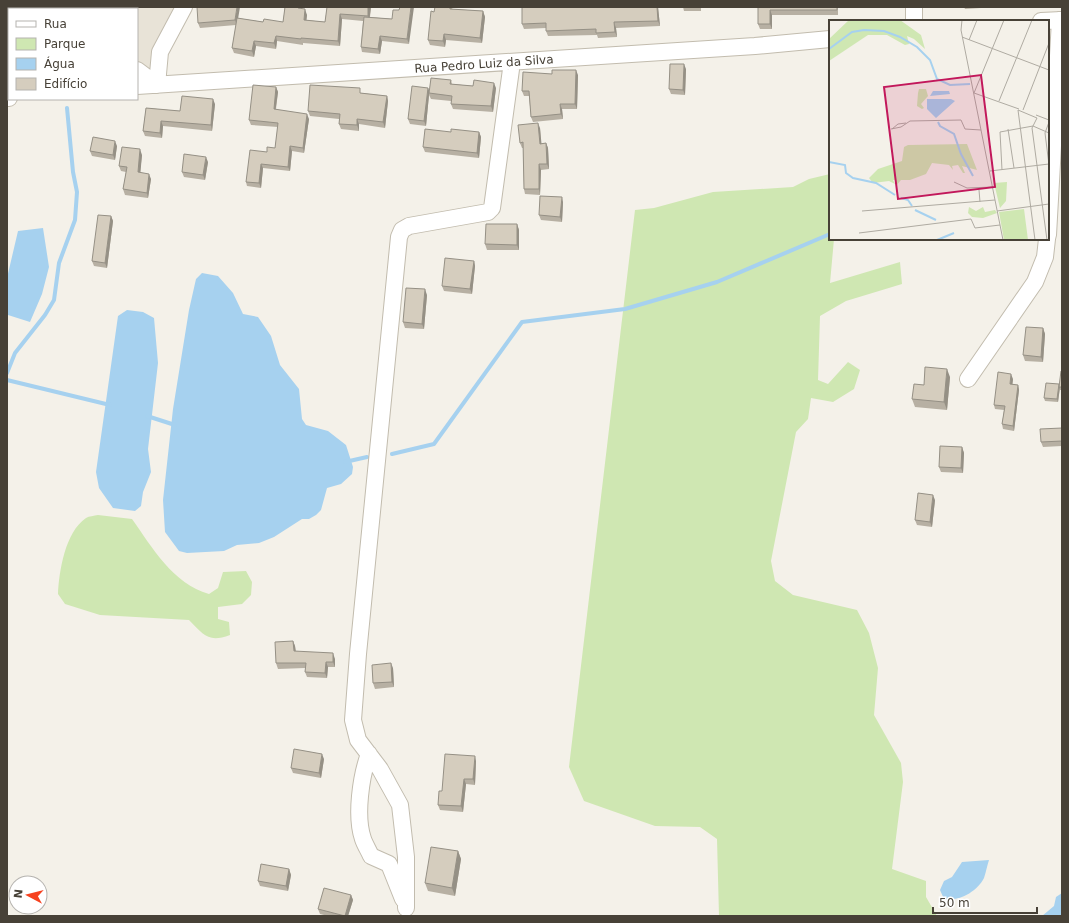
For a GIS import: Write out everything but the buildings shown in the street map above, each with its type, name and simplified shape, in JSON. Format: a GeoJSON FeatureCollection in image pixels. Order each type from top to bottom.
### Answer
{"type":"FeatureCollection","features":[{"type":"Feature","properties":{"kind":"street"},"geometry":{"type":"LineString","coordinates":[[157,85],[160,52],[184,7]]}},
{"type":"Feature","properties":{"kind":"street"},"geometry":{"type":"LineString","coordinates":[[914,7],[914,20]]}},
{"type":"Feature","properties":{"kind":"street"},"geometry":{"type":"LineString","coordinates":[[1049,21],[1061,20],[1049,218]]}},
{"type":"Feature","properties":{"kind":"street","name":"Rua Pedro Luiz da Silva"},"geometry":{"type":"LineString","coordinates":[[138,86],[755,46],[829,38]]}},
{"type":"Feature","properties":{"kind":"street"},"geometry":{"type":"LineString","coordinates":[[369,754],[362,772],[360,808],[363,838],[371,856],[389,864],[406,908],[406,857],[400,806],[380,769],[369,754],[358,740],[353,720],[399,236],[402,230],[409,226],[488,212],[492,208],[512,62]]}},
{"type":"Feature","properties":{"kind":"street"},"geometry":{"type":"LineString","coordinates":[[138,71],[157,85]]}},
{"type":"Feature","properties":{"kind":"street"},"geometry":{"type":"LineString","coordinates":[[968,379],[1035,282],[1045,257],[1047,240]]}},
{"type":"Feature","properties":{"kind":"shaded area"},"geometry":{"type":"Polygon","coordinates":[[[7,7],[184,7],[157,85],[138,86],[138,8],[8,8],[7,98],[7,7]]]}},
{"type":"Feature","properties":{"kind":"green space"},"geometry":{"type":"Polygon","coordinates":[[[829,174],[829,240],[834,240],[830,283],[900,262],[902,284],[846,301],[820,316],[818,380],[828,384],[848,362],[860,370],[854,389],[833,402],[811,398],[808,419],[796,432],[771,561],[775,581],[793,595],[857,610],[869,633],[878,668],[874,715],[901,763],[903,782],[892,869],[926,881],[926,897],[937,916],[719,916],[717,839],[700,827],[655,826],[584,801],[569,767],[635,210],[654,208],[713,192],[793,187],[809,179],[829,174]]]}},
{"type":"Feature","properties":{"kind":"green space"},"geometry":{"type":"Polygon","coordinates":[[[98,515],[132,519],[164,563],[174,573],[196,589],[209,594],[218,588],[223,572],[246,571],[252,582],[251,595],[242,604],[218,607],[218,619],[229,622],[230,635],[211,638],[199,630],[189,620],[100,615],[65,604],[58,594],[64,553],[68,542],[79,524],[87,517],[98,515]]]}},
{"type":"Feature","properties":{"kind":"water"},"geometry":{"type":"Polygon","coordinates":[[[43,228],[49,267],[42,294],[30,322],[8,315],[7,278],[18,231],[43,228]]]}},
{"type":"Feature","properties":{"kind":"water"},"geometry":{"type":"Polygon","coordinates":[[[202,273],[218,276],[233,293],[243,314],[258,317],[271,336],[280,365],[299,389],[302,419],[306,425],[328,431],[346,445],[353,467],[352,474],[341,484],[327,488],[321,510],[309,519],[302,519],[274,537],[259,543],[237,545],[224,551],[187,553],[179,551],[165,532],[163,500],[173,409],[189,310],[196,279],[202,273]]]}},
{"type":"Feature","properties":{"kind":"water"},"geometry":{"type":"Polygon","coordinates":[[[127,310],[143,312],[154,318],[158,363],[148,449],[151,472],[143,492],[141,506],[135,511],[113,508],[99,488],[96,472],[118,316],[127,310]]]}},
{"type":"Feature","properties":{"kind":"water"},"geometry":{"type":"Polygon","coordinates":[[[989,860],[984,878],[977,888],[967,895],[955,899],[944,899],[940,890],[944,881],[952,877],[962,862],[989,860]]]}},
{"type":"Feature","properties":{"kind":"water"},"geometry":{"type":"Polygon","coordinates":[[[1062,893],[1062,916],[1042,916],[1054,906],[1056,897],[1062,893]]]}},
{"type":"Feature","properties":{"kind":"waterway"},"geometry":{"type":"LineString","coordinates":[[7,373],[15,353],[45,315],[54,300],[59,263],[75,220],[77,192],[73,172],[67,108]]}},
{"type":"Feature","properties":{"kind":"waterway"},"geometry":{"type":"LineString","coordinates":[[392,454],[434,444],[522,322],[625,309],[717,282],[829,234]]}},
{"type":"Feature","properties":{"kind":"waterway"},"geometry":{"type":"LineString","coordinates":[[7,380],[110,405]]}},
{"type":"Feature","properties":{"kind":"waterway"},"geometry":{"type":"LineString","coordinates":[[147,416],[175,425]]}},
{"type":"Feature","properties":{"kind":"waterway"},"geometry":{"type":"LineString","coordinates":[[345,462],[367,457]]}}]}
